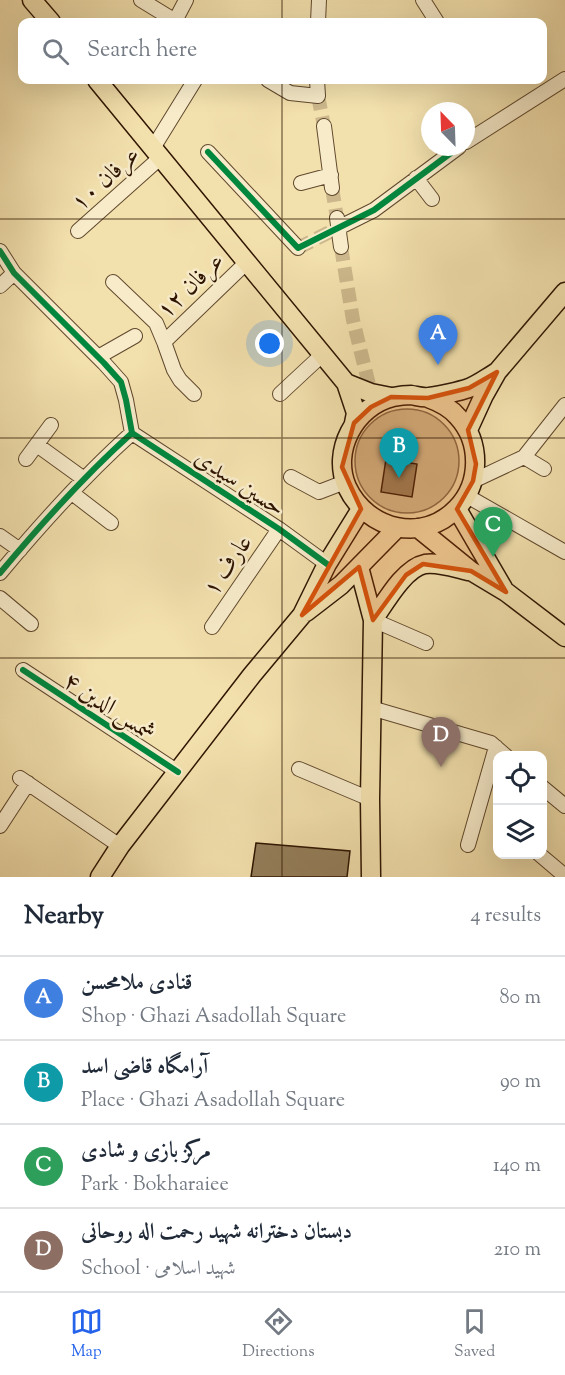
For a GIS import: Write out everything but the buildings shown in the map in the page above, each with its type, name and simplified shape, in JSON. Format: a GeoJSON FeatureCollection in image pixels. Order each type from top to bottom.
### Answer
{"type":"FeatureCollection","features":[{"type":"Feature","properties":{"kind":"main road"},"geometry":{"type":"LineString","coordinates":[[32,0],[48,18]]}},
{"type":"Feature","properties":{"kind":"main road"},"geometry":{"type":"LineString","coordinates":[[100,84],[346,382],[356,413],[343,451],[342,467],[345,482],[361,509],[385,524],[397,528],[418,528],[439,522],[466,495],[476,464],[474,446],[468,430],[458,416],[444,405],[428,398],[410,395],[391,398],[371,407],[354,423]]}},
{"type":"Feature","properties":{"kind":"main road"},"geometry":{"type":"LineString","coordinates":[[468,430],[497,372],[565,292]]}},
{"type":"Feature","properties":{"kind":"main road"},"geometry":{"type":"LineString","coordinates":[[428,398],[469,388],[497,372]]}},
{"type":"Feature","properties":{"kind":"main road"},"geometry":{"type":"LineString","coordinates":[[346,382],[371,393],[391,398]]}},
{"type":"Feature","properties":{"kind":"main road"},"geometry":{"type":"LineString","coordinates":[[466,495],[506,592]]}},
{"type":"Feature","properties":{"kind":"main road"},"geometry":{"type":"LineString","coordinates":[[302,615],[327,564],[361,509]]}},
{"type":"Feature","properties":{"kind":"main road"},"geometry":{"type":"LineString","coordinates":[[100,877],[120,846],[252,675],[302,615],[341,585],[397,528]]}},
{"type":"Feature","properties":{"kind":"main road"},"geometry":{"type":"LineString","coordinates":[[418,528],[471,571],[506,592],[565,637]]}},
{"type":"Feature","properties":{"kind":"main road"},"geometry":{"type":"LineString","coordinates":[[373,620],[406,575],[423,564],[471,571]]}},
{"type":"Feature","properties":{"kind":"main road"},"geometry":{"type":"LineString","coordinates":[[359,567],[373,620],[371,877]]}},
{"type":"Feature","properties":{"kind":"street"},"geometry":{"type":"LineString","coordinates":[[141,0],[170,18]]}},
{"type":"Feature","properties":{"kind":"street"},"geometry":{"type":"LineString","coordinates":[[178,18],[186,0]]}},
{"type":"Feature","properties":{"kind":"street"},"geometry":{"type":"LineString","coordinates":[[318,18],[319,0]]}},
{"type":"Feature","properties":{"kind":"street"},"geometry":{"type":"LineString","coordinates":[[423,0],[434,18]]}},
{"type":"Feature","properties":{"kind":"street"},"geometry":{"type":"LineString","coordinates":[[475,136],[565,79]]}},
{"type":"Feature","properties":{"kind":"street","name":"عرفان ۱۰"},"geometry":{"type":"LineString","coordinates":[[78,231],[157,153],[193,84]]}},
{"type":"Feature","properties":{"kind":"street"},"geometry":{"type":"LineString","coordinates":[[275,84],[290,93],[318,96],[317,84]]}},
{"type":"Feature","properties":{"kind":"street"},"geometry":{"type":"LineString","coordinates":[[301,183],[332,182],[324,126]]}},
{"type":"Feature","properties":{"kind":"street"},"geometry":{"type":"LineString","coordinates":[[208,152],[298,248]]}},
{"type":"Feature","properties":{"kind":"street"},"geometry":{"type":"LineString","coordinates":[[340,247],[338,223],[374,210],[447,156]]}},
{"type":"Feature","properties":{"kind":"street"},"geometry":{"type":"LineString","coordinates":[[416,178],[432,200]]}},
{"type":"Feature","properties":{"kind":"street"},"geometry":{"type":"LineString","coordinates":[[0,251],[14,273],[121,382],[132,433],[84,479],[0,573]]}},
{"type":"Feature","properties":{"kind":"street","name":"عرفان ۱۲"},"geometry":{"type":"LineString","coordinates":[[164,342],[247,262]]}},
{"type":"Feature","properties":{"kind":"street"},"geometry":{"type":"LineString","coordinates":[[0,286],[14,273]]}},
{"type":"Feature","properties":{"kind":"street"},"geometry":{"type":"LineString","coordinates":[[113,282],[156,323],[174,370],[194,394]]}},
{"type":"Feature","properties":{"kind":"street"},"geometry":{"type":"LineString","coordinates":[[98,357],[135,336]]}},
{"type":"Feature","properties":{"kind":"street"},"geometry":{"type":"LineString","coordinates":[[280,393],[323,354]]}},
{"type":"Feature","properties":{"kind":"street"},"geometry":{"type":"LineString","coordinates":[[565,405],[524,457],[466,495],[565,552]]}},
{"type":"Feature","properties":{"kind":"street"},"geometry":{"type":"LineString","coordinates":[[26,459],[51,425]]}},
{"type":"Feature","properties":{"kind":"street","name":"حسین سیدی"},"geometry":{"type":"LineString","coordinates":[[132,433],[279,529],[327,564]]}},
{"type":"Feature","properties":{"kind":"street"},"geometry":{"type":"LineString","coordinates":[[37,445],[84,479]]}},
{"type":"Feature","properties":{"kind":"street"},"geometry":{"type":"LineString","coordinates":[[524,457],[544,469]]}},
{"type":"Feature","properties":{"kind":"street"},"geometry":{"type":"LineString","coordinates":[[291,477],[319,492],[345,482]]}},
{"type":"Feature","properties":{"kind":"street"},"geometry":{"type":"LineString","coordinates":[[72,493],[111,523]]}},
{"type":"Feature","properties":{"kind":"street","name":"عارف ۱"},"geometry":{"type":"LineString","coordinates":[[212,627],[279,529]]}},
{"type":"Feature","properties":{"kind":"street"},"geometry":{"type":"LineString","coordinates":[[0,536],[20,550]]}},
{"type":"Feature","properties":{"kind":"street"},"geometry":{"type":"LineString","coordinates":[[0,598],[31,624]]}},
{"type":"Feature","properties":{"kind":"street"},"geometry":{"type":"LineString","coordinates":[[373,620],[426,643]]}},
{"type":"Feature","properties":{"kind":"street","name":"شمس الدین ۴"},"geometry":{"type":"LineString","coordinates":[[23,670],[178,772]]}},
{"type":"Feature","properties":{"kind":"street"},"geometry":{"type":"LineString","coordinates":[[371,708],[491,743],[501,751]]}},
{"type":"Feature","properties":{"kind":"street"},"geometry":{"type":"LineString","coordinates":[[299,770],[370,799]]}},
{"type":"Feature","properties":{"kind":"street"},"geometry":{"type":"LineString","coordinates":[[468,844],[493,774]]}},
{"type":"Feature","properties":{"kind":"street"},"geometry":{"type":"LineString","coordinates":[[0,826],[24,781],[120,846]]}},
{"type":"Feature","properties":{"kind":"street"},"geometry":{"type":"LineString","coordinates":[[547,790],[565,806]]}},
{"type":"Feature","properties":{"kind":"street"},"geometry":{"type":"LineString","coordinates":[[544,859],[565,876]]}},
{"type":"Feature","properties":{"kind":"highlighted area"},"geometry":{"type":"Polygon","coordinates":[[[497,372],[468,430],[476,464],[473,481],[457,509],[506,592],[471,571],[423,564],[406,575],[373,620],[359,567],[302,615],[361,509],[342,467],[354,423],[371,407],[391,397],[428,398],[469,388],[497,372]]]}},
{"type":"Feature","properties":{"kind":"shaded area"},"geometry":{"type":"Polygon","coordinates":[[[407,409],[427,413],[444,424],[455,441],[459,461],[455,481],[444,498],[427,509],[407,513],[387,509],[370,498],[359,481],[355,461],[359,441],[370,424],[387,413],[407,409]]]}},
{"type":"Feature","properties":{"kind":"tunnel"},"geometry":{"type":"LineString","coordinates":[[318,96],[324,126]]}},
{"type":"Feature","properties":{"kind":"tunnel"},"geometry":{"type":"LineString","coordinates":[[332,188],[337,218]]}},
{"type":"Feature","properties":{"kind":"tunnel"},"geometry":{"type":"LineString","coordinates":[[298,248],[338,228]]}},
{"type":"Feature","properties":{"kind":"tunnel"},"geometry":{"type":"LineString","coordinates":[[341,247],[353,320],[371,393]]}},
{"type":"Feature","properties":{"kind":"cycle path"},"geometry":{"type":"LineString","coordinates":[[208,152],[298,248],[374,210],[447,156]]}},
{"type":"Feature","properties":{"kind":"cycle path"},"geometry":{"type":"LineString","coordinates":[[0,251],[14,273],[121,382],[132,433]]}},
{"type":"Feature","properties":{"kind":"cycle path"},"geometry":{"type":"LineString","coordinates":[[132,433],[279,529],[327,564]]}},
{"type":"Feature","properties":{"kind":"cycle path"},"geometry":{"type":"LineString","coordinates":[[0,573],[64,500],[132,433]]}},
{"type":"Feature","properties":{"kind":"cycle path"},"geometry":{"type":"LineString","coordinates":[[23,670],[178,772]]}},
{"type":"Feature","properties":{"kind":"place","name":"قنادی ملامحسن"},"geometry":{"type":"Point","coordinates":[438,365]}},
{"type":"Feature","properties":{"kind":"place","name":"آرامگاه قاضی اسد"},"geometry":{"type":"Point","coordinates":[399,478]}},
{"type":"Feature","properties":{"kind":"place","name":"مرکز بازی و شادی"},"geometry":{"type":"Point","coordinates":[493,557]}},
{"type":"Feature","properties":{"kind":"place","name":"دبستان دخترانه شهید رحمت اله روحانی"},"geometry":{"type":"Point","coordinates":[441,767]}}]}
